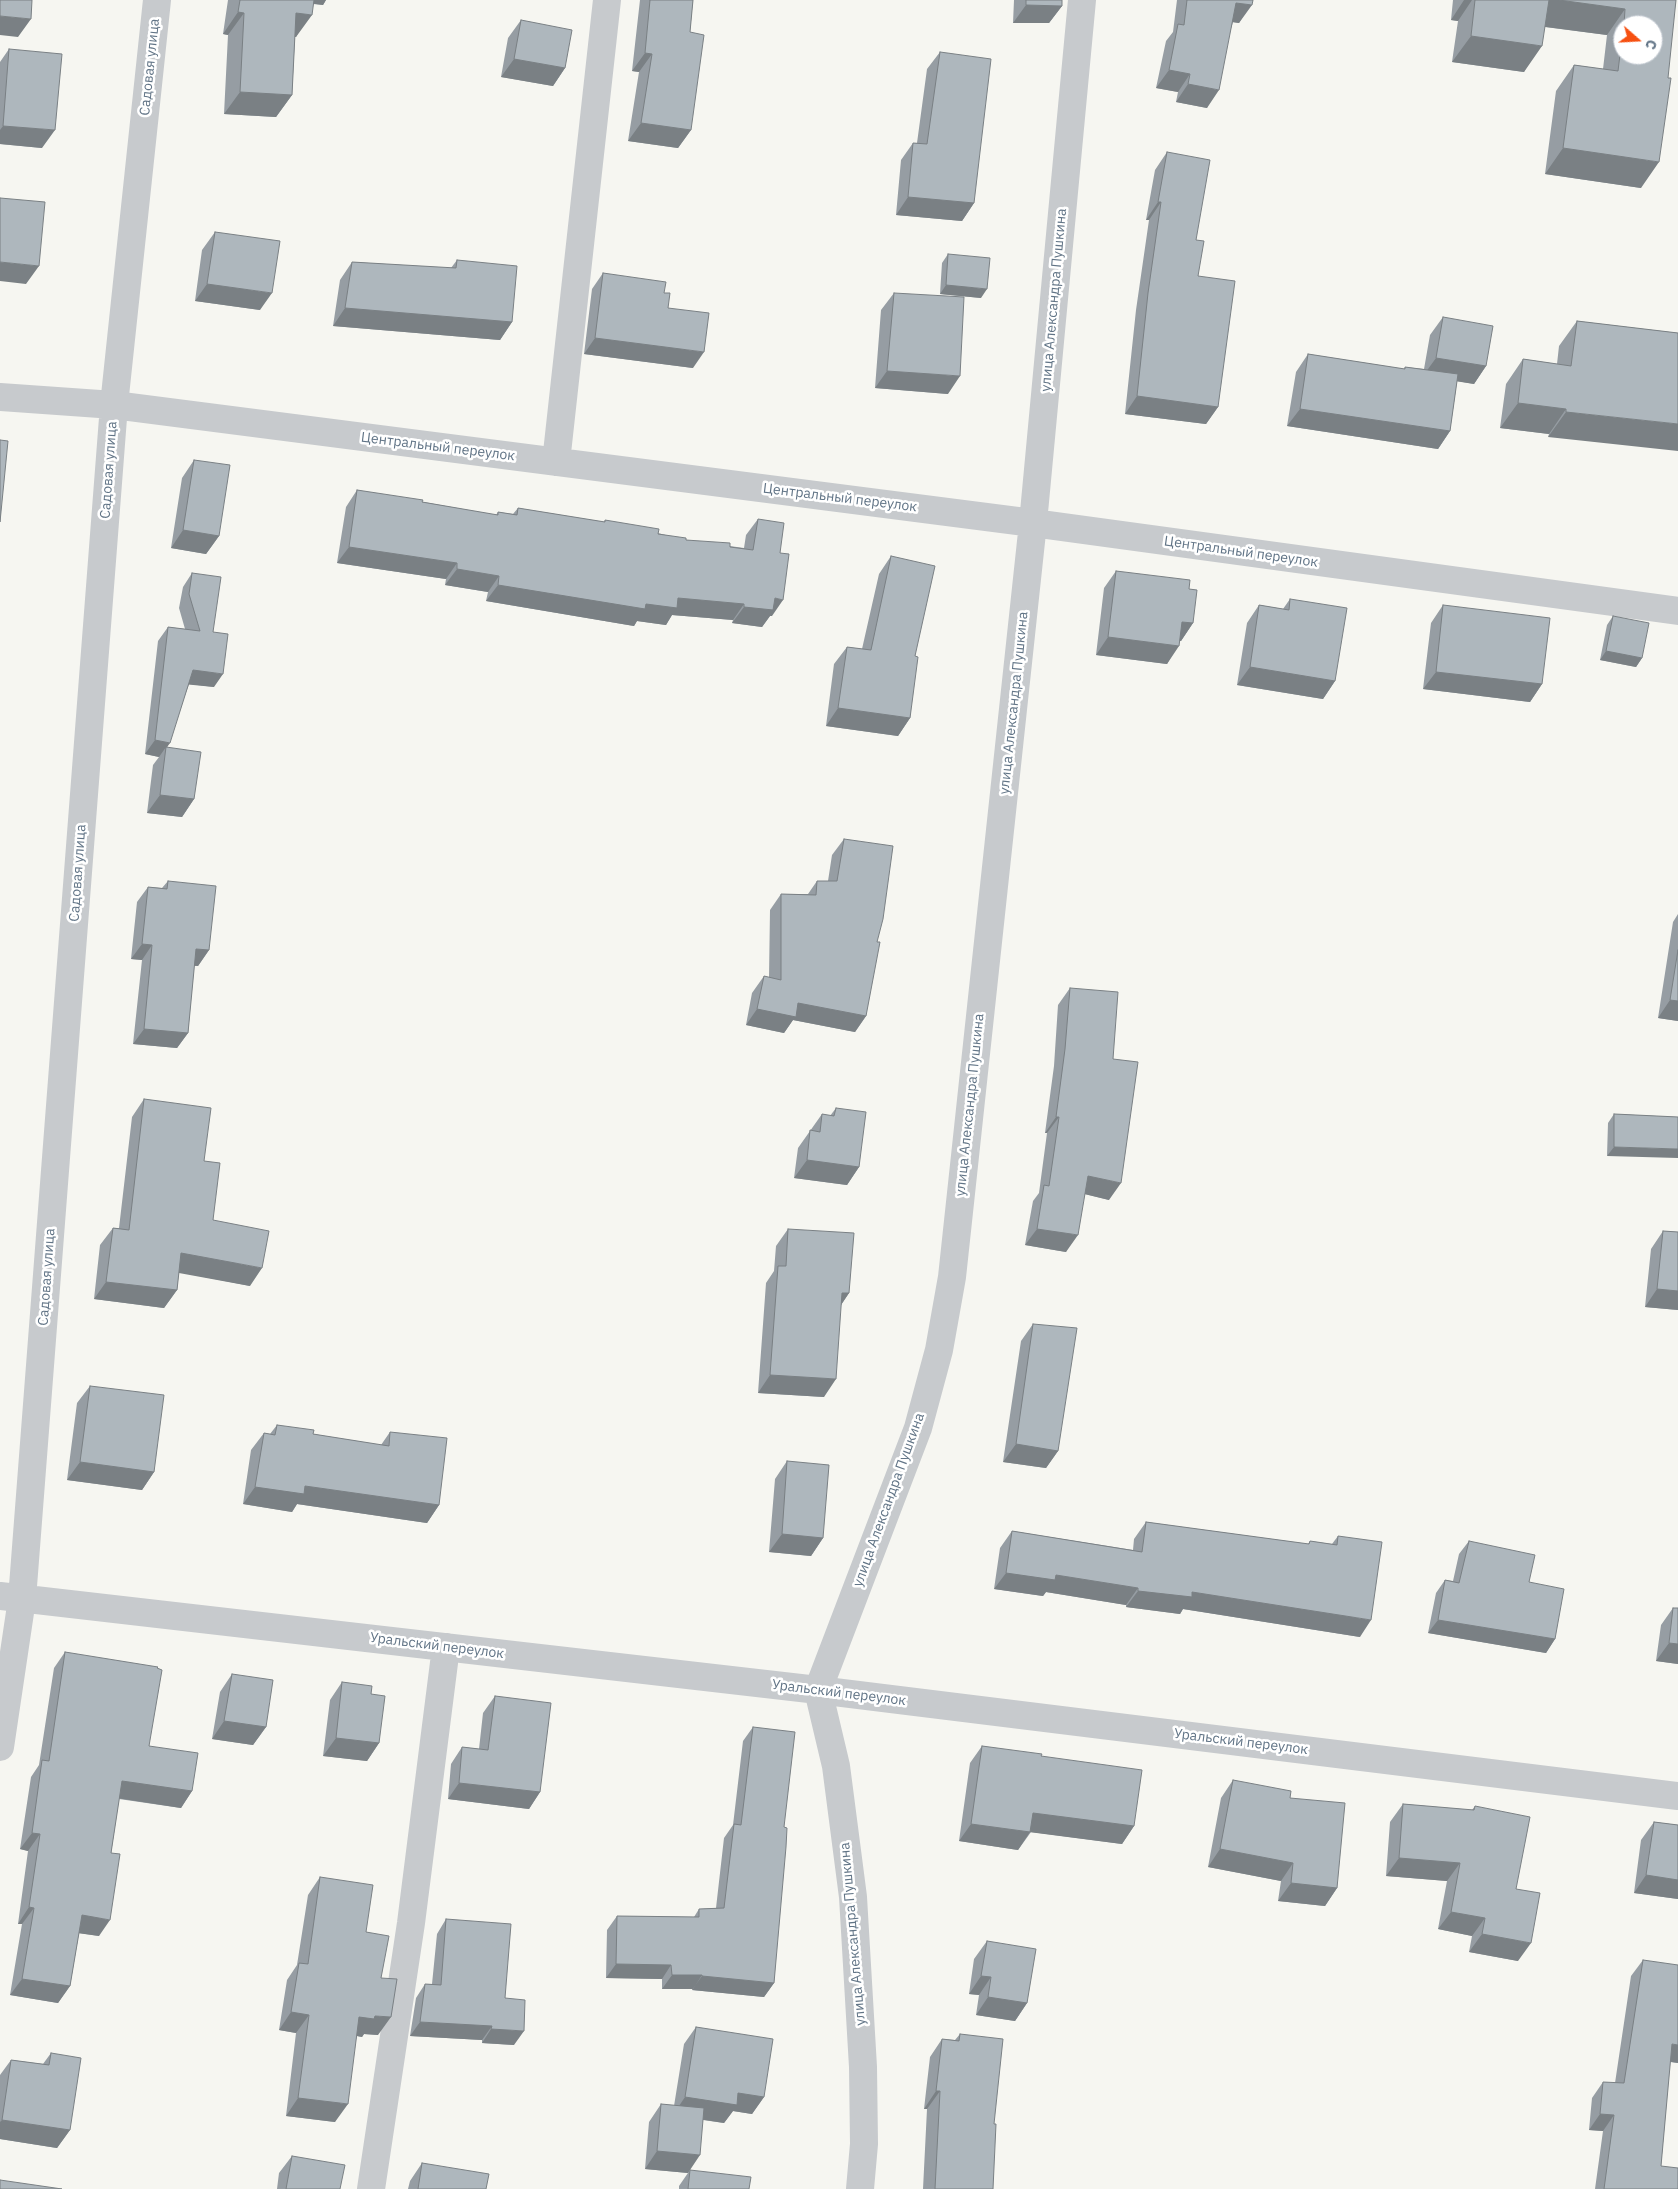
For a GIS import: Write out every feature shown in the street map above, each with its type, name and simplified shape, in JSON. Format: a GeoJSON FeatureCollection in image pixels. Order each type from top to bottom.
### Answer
{"type":"FeatureCollection","features":[{"type":"Feature","properties":{"kind":"street","name":"Садовая улица"},"geometry":{"type":"LineString","coordinates":[[0,1747],[11,1598],[114,405],[157,0]]}},
{"type":"Feature","properties":{"kind":"street"},"geometry":{"type":"LineString","coordinates":[[556,462],[607,0]]}},
{"type":"Feature","properties":{"kind":"street","name":"улица Александра Пушкина"},"geometry":{"type":"LineString","coordinates":[[860,2189],[864,2144],[863,2076],[853,1897],[836,1766],[818,1690],[918,1428],[939,1350],[952,1277],[1033,523],[1082,0]]}},
{"type":"Feature","properties":{"kind":"street","name":"Центральный переулок"},"geometry":{"type":"LineString","coordinates":[[0,397],[114,405],[1033,523],[1678,611]]}},
{"type":"Feature","properties":{"kind":"street","name":"Уральский переулок"},"geometry":{"type":"LineString","coordinates":[[11,1598],[818,1690],[1678,1796]]}},
{"type":"Feature","properties":{"kind":"street"},"geometry":{"type":"LineString","coordinates":[[371,2189],[411,1923],[446,1647]]}},
{"type":"Feature","properties":{"kind":"building"},"geometry":{"type":"Polygon","coordinates":[[[0,0],[32,0],[31,19],[0,16],[0,0]]]}},
{"type":"Feature","properties":{"kind":"building"},"geometry":{"type":"Polygon","coordinates":[[[240,0],[314,0],[312,15],[296,13],[292,95],[240,92],[244,13],[238,12],[240,0]]]}},
{"type":"Feature","properties":{"kind":"building"},"geometry":{"type":"Polygon","coordinates":[[[650,0],[693,0],[690,32],[704,35],[691,130],[641,123],[652,54],[645,53],[650,0]]]}},
{"type":"Feature","properties":{"kind":"building"},"geometry":{"type":"Polygon","coordinates":[[[1026,0],[1062,0],[1062,6],[1026,5],[1026,0]]]}},
{"type":"Feature","properties":{"kind":"building"},"geometry":{"type":"Polygon","coordinates":[[[1187,0],[1253,0],[1252,5],[1236,3],[1219,90],[1188,84],[1190,74],[1169,70],[1178,24],[1184,25],[1187,0]]]}},
{"type":"Feature","properties":{"kind":"building"},"geometry":{"type":"Polygon","coordinates":[[[1475,0],[1549,0],[1542,46],[1471,36],[1475,0]]]}},
{"type":"Feature","properties":{"kind":"building"},"geometry":{"type":"Polygon","coordinates":[[[1559,0],[1676,0],[1668,78],[1671,78],[1659,162],[1563,148],[1574,65],[1618,71],[1619,65],[1663,65],[1663,15],[1625,15],[1625,9],[1559,0]]]}},
{"type":"Feature","properties":{"kind":"building"},"geometry":{"type":"Polygon","coordinates":[[[521,20],[572,30],[565,68],[514,59],[521,20]]]}},
{"type":"Feature","properties":{"kind":"building"},"geometry":{"type":"Polygon","coordinates":[[[9,49],[62,54],[55,130],[3,126],[9,49]]]}},
{"type":"Feature","properties":{"kind":"building"},"geometry":{"type":"Polygon","coordinates":[[[940,52],[991,59],[974,203],[908,197],[913,143],[927,144],[940,52]]]}},
{"type":"Feature","properties":{"kind":"building"},"geometry":{"type":"Polygon","coordinates":[[[1167,152],[1210,160],[1196,240],[1204,241],[1198,276],[1235,281],[1218,407],[1137,396],[1148,293],[1161,202],[1158,202],[1167,152]]]}},
{"type":"Feature","properties":{"kind":"building"},"geometry":{"type":"Polygon","coordinates":[[[0,198],[45,202],[39,266],[0,262],[0,198]]]}},
{"type":"Feature","properties":{"kind":"building"},"geometry":{"type":"Polygon","coordinates":[[[215,232],[280,241],[272,293],[207,284],[215,232]]]}},
{"type":"Feature","properties":{"kind":"building"},"geometry":{"type":"Polygon","coordinates":[[[948,254],[990,258],[987,289],[946,285],[948,254]]]}},
{"type":"Feature","properties":{"kind":"building"},"geometry":{"type":"Polygon","coordinates":[[[457,260],[517,266],[512,322],[345,308],[352,262],[456,268],[457,260]]]}},
{"type":"Feature","properties":{"kind":"building"},"geometry":{"type":"Polygon","coordinates":[[[603,273],[666,282],[664,293],[670,293],[668,308],[709,313],[704,352],[595,338],[603,273]]]}},
{"type":"Feature","properties":{"kind":"building"},"geometry":{"type":"Polygon","coordinates":[[[894,293],[964,297],[960,376],[887,371],[894,293]]]}},
{"type":"Feature","properties":{"kind":"building"},"geometry":{"type":"Polygon","coordinates":[[[1443,317],[1493,326],[1486,366],[1436,358],[1443,317]]]}},
{"type":"Feature","properties":{"kind":"building"},"geometry":{"type":"Polygon","coordinates":[[[1577,321],[1678,333],[1678,424],[1566,412],[1566,409],[1518,403],[1523,359],[1571,366],[1577,321]]]}},
{"type":"Feature","properties":{"kind":"building"},"geometry":{"type":"Polygon","coordinates":[[[1308,354],[1405,369],[1405,367],[1458,374],[1450,431],[1300,409],[1308,354]]]}},
{"type":"Feature","properties":{"kind":"building"},"geometry":{"type":"Polygon","coordinates":[[[0,440],[8,441],[0,522],[0,440]]]}},
{"type":"Feature","properties":{"kind":"building"},"geometry":{"type":"Polygon","coordinates":[[[194,460],[230,465],[219,536],[183,530],[194,460]]]}},
{"type":"Feature","properties":{"kind":"building"},"geometry":{"type":"Polygon","coordinates":[[[357,490],[423,500],[422,502],[498,515],[498,512],[517,515],[518,508],[605,522],[605,520],[659,529],[658,534],[686,538],[686,540],[730,543],[730,547],[753,550],[758,519],[784,523],[780,553],[789,554],[783,600],[775,598],[773,610],[744,607],[744,604],[678,598],[677,608],[646,604],[645,609],[498,585],[499,576],[457,569],[457,563],[349,547],[357,490]]]}},
{"type":"Feature","properties":{"kind":"building"},"geometry":{"type":"Polygon","coordinates":[[[891,556],[935,566],[915,656],[918,657],[910,718],[838,708],[847,647],[871,650],[891,556]]]}},
{"type":"Feature","properties":{"kind":"building"},"geometry":{"type":"Polygon","coordinates":[[[1116,571],[1190,580],[1189,589],[1197,590],[1193,623],[1182,622],[1179,646],[1108,637],[1116,571]]]}},
{"type":"Feature","properties":{"kind":"building"},"geometry":{"type":"Polygon","coordinates":[[[192,573],[221,577],[213,632],[228,634],[223,674],[193,670],[170,743],[155,740],[168,627],[200,631],[189,594],[192,573]]]}},
{"type":"Feature","properties":{"kind":"building"},"geometry":{"type":"Polygon","coordinates":[[[1290,599],[1347,608],[1335,681],[1250,667],[1259,605],[1289,610],[1290,599]]]}},
{"type":"Feature","properties":{"kind":"building"},"geometry":{"type":"Polygon","coordinates":[[[1443,605],[1550,618],[1542,684],[1436,672],[1443,605]]]}},
{"type":"Feature","properties":{"kind":"building"},"geometry":{"type":"Polygon","coordinates":[[[1613,616],[1649,623],[1642,658],[1606,651],[1613,616]]]}},
{"type":"Feature","properties":{"kind":"building"},"geometry":{"type":"Polygon","coordinates":[[[166,747],[201,752],[194,799],[160,795],[166,747]]]}},
{"type":"Feature","properties":{"kind":"building"},"geometry":{"type":"Polygon","coordinates":[[[844,839],[893,846],[883,919],[877,942],[880,942],[866,1016],[798,1003],[796,1017],[757,1009],[764,976],[781,980],[781,894],[816,895],[817,881],[837,881],[844,839]]]}},
{"type":"Feature","properties":{"kind":"building"},"geometry":{"type":"Polygon","coordinates":[[[168,881],[216,886],[209,950],[196,949],[188,1033],[144,1029],[152,945],[142,944],[148,887],[167,889],[168,881]]]}},
{"type":"Feature","properties":{"kind":"building"},"geometry":{"type":"Polygon","coordinates":[[[1678,950],[1678,1001],[1670,1000],[1678,950]]]}},
{"type":"Feature","properties":{"kind":"building"},"geometry":{"type":"Polygon","coordinates":[[[1070,988],[1118,992],[1113,1059],[1138,1062],[1121,1183],[1088,1176],[1078,1235],[1037,1229],[1044,1185],[1049,1186],[1059,1117],[1056,1117],[1065,1049],[1070,988]]]}},
{"type":"Feature","properties":{"kind":"building"},"geometry":{"type":"Polygon","coordinates":[[[144,1099],[211,1108],[204,1161],[220,1163],[213,1220],[269,1231],[262,1268],[181,1253],[177,1290],[106,1282],[113,1228],[129,1230],[144,1099]]]}},
{"type":"Feature","properties":{"kind":"building"},"geometry":{"type":"Polygon","coordinates":[[[836,1108],[866,1112],[859,1167],[807,1160],[810,1130],[820,1132],[822,1114],[834,1116],[836,1108]]]}},
{"type":"Feature","properties":{"kind":"building"},"geometry":{"type":"Polygon","coordinates":[[[1614,1114],[1678,1117],[1678,1149],[1614,1147],[1614,1114]]]}},
{"type":"Feature","properties":{"kind":"building"},"geometry":{"type":"Polygon","coordinates":[[[788,1229],[854,1233],[849,1293],[842,1293],[836,1379],[770,1375],[778,1266],[786,1266],[788,1229]]]}},
{"type":"Feature","properties":{"kind":"building"},"geometry":{"type":"Polygon","coordinates":[[[1663,1231],[1678,1232],[1678,1291],[1657,1289],[1663,1231]]]}},
{"type":"Feature","properties":{"kind":"building"},"geometry":{"type":"Polygon","coordinates":[[[1033,1324],[1077,1328],[1058,1451],[1016,1444],[1033,1324]]]}},
{"type":"Feature","properties":{"kind":"building"},"geometry":{"type":"Polygon","coordinates":[[[90,1386],[164,1395],[154,1472],[80,1462],[90,1386]]]}},
{"type":"Feature","properties":{"kind":"building"},"geometry":{"type":"Polygon","coordinates":[[[277,1425],[314,1430],[313,1434],[389,1446],[390,1432],[447,1438],[439,1505],[305,1486],[304,1494],[255,1487],[264,1433],[275,1435],[277,1425]]]}},
{"type":"Feature","properties":{"kind":"building"},"geometry":{"type":"Polygon","coordinates":[[[787,1461],[829,1465],[823,1538],[782,1534],[787,1461]]]}},
{"type":"Feature","properties":{"kind":"building"},"geometry":{"type":"Polygon","coordinates":[[[1146,1522],[1309,1544],[1310,1541],[1337,1545],[1338,1536],[1382,1542],[1371,1620],[1192,1592],[1192,1597],[1138,1591],[1138,1588],[1056,1575],[1055,1580],[1006,1573],[1012,1531],[1142,1552],[1146,1522]]]}},
{"type":"Feature","properties":{"kind":"building"},"geometry":{"type":"Polygon","coordinates":[[[1469,1541],[1535,1555],[1529,1582],[1564,1589],[1555,1639],[1438,1620],[1445,1580],[1459,1583],[1469,1541]]]}},
{"type":"Feature","properties":{"kind":"building"},"geometry":{"type":"Polygon","coordinates":[[[1673,1608],[1678,1608],[1678,1644],[1669,1643],[1673,1608]]]}},
{"type":"Feature","properties":{"kind":"building"},"geometry":{"type":"Polygon","coordinates":[[[65,1652],[158,1667],[162,1670],[149,1746],[198,1753],[192,1791],[122,1781],[111,1853],[120,1854],[110,1920],[82,1915],[70,1986],[22,1979],[34,1908],[29,1907],[40,1834],[32,1833],[42,1760],[49,1761],[65,1652]]]}},
{"type":"Feature","properties":{"kind":"building"},"geometry":{"type":"Polygon","coordinates":[[[232,1674],[273,1680],[266,1727],[224,1721],[232,1674]]]}},
{"type":"Feature","properties":{"kind":"building"},"geometry":{"type":"Polygon","coordinates":[[[342,1682],[372,1686],[371,1694],[385,1696],[379,1743],[336,1738],[342,1682]]]}},
{"type":"Feature","properties":{"kind":"building"},"geometry":{"type":"Polygon","coordinates":[[[495,1696],[551,1703],[540,1792],[459,1783],[462,1747],[488,1750],[495,1696]]]}},
{"type":"Feature","properties":{"kind":"building"},"geometry":{"type":"Polygon","coordinates":[[[753,1727],[795,1732],[784,1827],[787,1828],[786,1847],[774,1983],[702,1975],[672,1975],[671,1965],[616,1964],[617,1916],[699,1917],[699,1909],[724,1908],[734,1824],[741,1825],[753,1727]]]}},
{"type":"Feature","properties":{"kind":"building"},"geometry":{"type":"Polygon","coordinates":[[[982,1746],[1142,1770],[1134,1826],[1033,1813],[1030,1832],[971,1824],[982,1746]]]}},
{"type":"Feature","properties":{"kind":"building"},"geometry":{"type":"Polygon","coordinates":[[[1233,1780],[1291,1791],[1290,1798],[1345,1803],[1337,1888],[1291,1883],[1293,1863],[1220,1849],[1233,1780]]]}},
{"type":"Feature","properties":{"kind":"building"},"geometry":{"type":"Polygon","coordinates":[[[1403,1804],[1474,1810],[1475,1806],[1530,1817],[1516,1889],[1540,1893],[1531,1943],[1482,1934],[1485,1918],[1451,1912],[1460,1863],[1399,1858],[1403,1804]]]}},
{"type":"Feature","properties":{"kind":"building"},"geometry":{"type":"Polygon","coordinates":[[[1654,1822],[1678,1825],[1678,1880],[1646,1875],[1654,1822]]]}},
{"type":"Feature","properties":{"kind":"building"},"geometry":{"type":"Polygon","coordinates":[[[320,1877],[373,1885],[366,1932],[389,1936],[381,1978],[397,1979],[391,2017],[375,2016],[374,2019],[359,2017],[348,2104],[298,2098],[309,2015],[291,2012],[299,1963],[308,1964],[320,1877]]]}},
{"type":"Feature","properties":{"kind":"building"},"geometry":{"type":"Polygon","coordinates":[[[446,1919],[511,1924],[505,1998],[525,2000],[524,2031],[491,2029],[492,2026],[420,2022],[425,1984],[441,1985],[446,1919]]]}},
{"type":"Feature","properties":{"kind":"building"},"geometry":{"type":"Polygon","coordinates":[[[987,1941],[1036,1949],[1027,2003],[988,1997],[991,1977],[981,1976],[987,1941]]]}},
{"type":"Feature","properties":{"kind":"building"},"geometry":{"type":"Polygon","coordinates":[[[1643,1960],[1678,1965],[1678,2045],[1672,2044],[1661,2166],[1678,2168],[1678,2189],[1604,2189],[1614,2115],[1600,2114],[1603,2082],[1624,2083],[1643,1960]]]}},
{"type":"Feature","properties":{"kind":"building"},"geometry":{"type":"Polygon","coordinates":[[[696,2027],[773,2039],[764,2097],[738,2093],[737,2105],[685,2097],[696,2027]]]}},
{"type":"Feature","properties":{"kind":"building"},"geometry":{"type":"Polygon","coordinates":[[[960,2034],[1003,2039],[994,2124],[996,2124],[993,2189],[935,2189],[940,2091],[936,2091],[942,2039],[959,2041],[960,2034]]]}},
{"type":"Feature","properties":{"kind":"building"},"geometry":{"type":"Polygon","coordinates":[[[51,2053],[81,2058],[70,2130],[2,2120],[11,2060],[49,2065],[51,2053]]]}},
{"type":"Feature","properties":{"kind":"building"},"geometry":{"type":"Polygon","coordinates":[[[661,2104],[704,2108],[700,2155],[657,2151],[661,2104]]]}},
{"type":"Feature","properties":{"kind":"building"},"geometry":{"type":"Polygon","coordinates":[[[292,2156],[345,2165],[340,2189],[286,2189],[292,2156]]]}},
{"type":"Feature","properties":{"kind":"building"},"geometry":{"type":"Polygon","coordinates":[[[422,2163],[489,2174],[486,2189],[418,2189],[422,2163]]]}},
{"type":"Feature","properties":{"kind":"building"},"geometry":{"type":"Polygon","coordinates":[[[690,2170],[751,2177],[749,2189],[688,2189],[690,2170]]]}},
{"type":"Feature","properties":{"kind":"building"},"geometry":{"type":"Polygon","coordinates":[[[0,2180],[62,2189],[0,2189],[0,2180]]]}}]}
